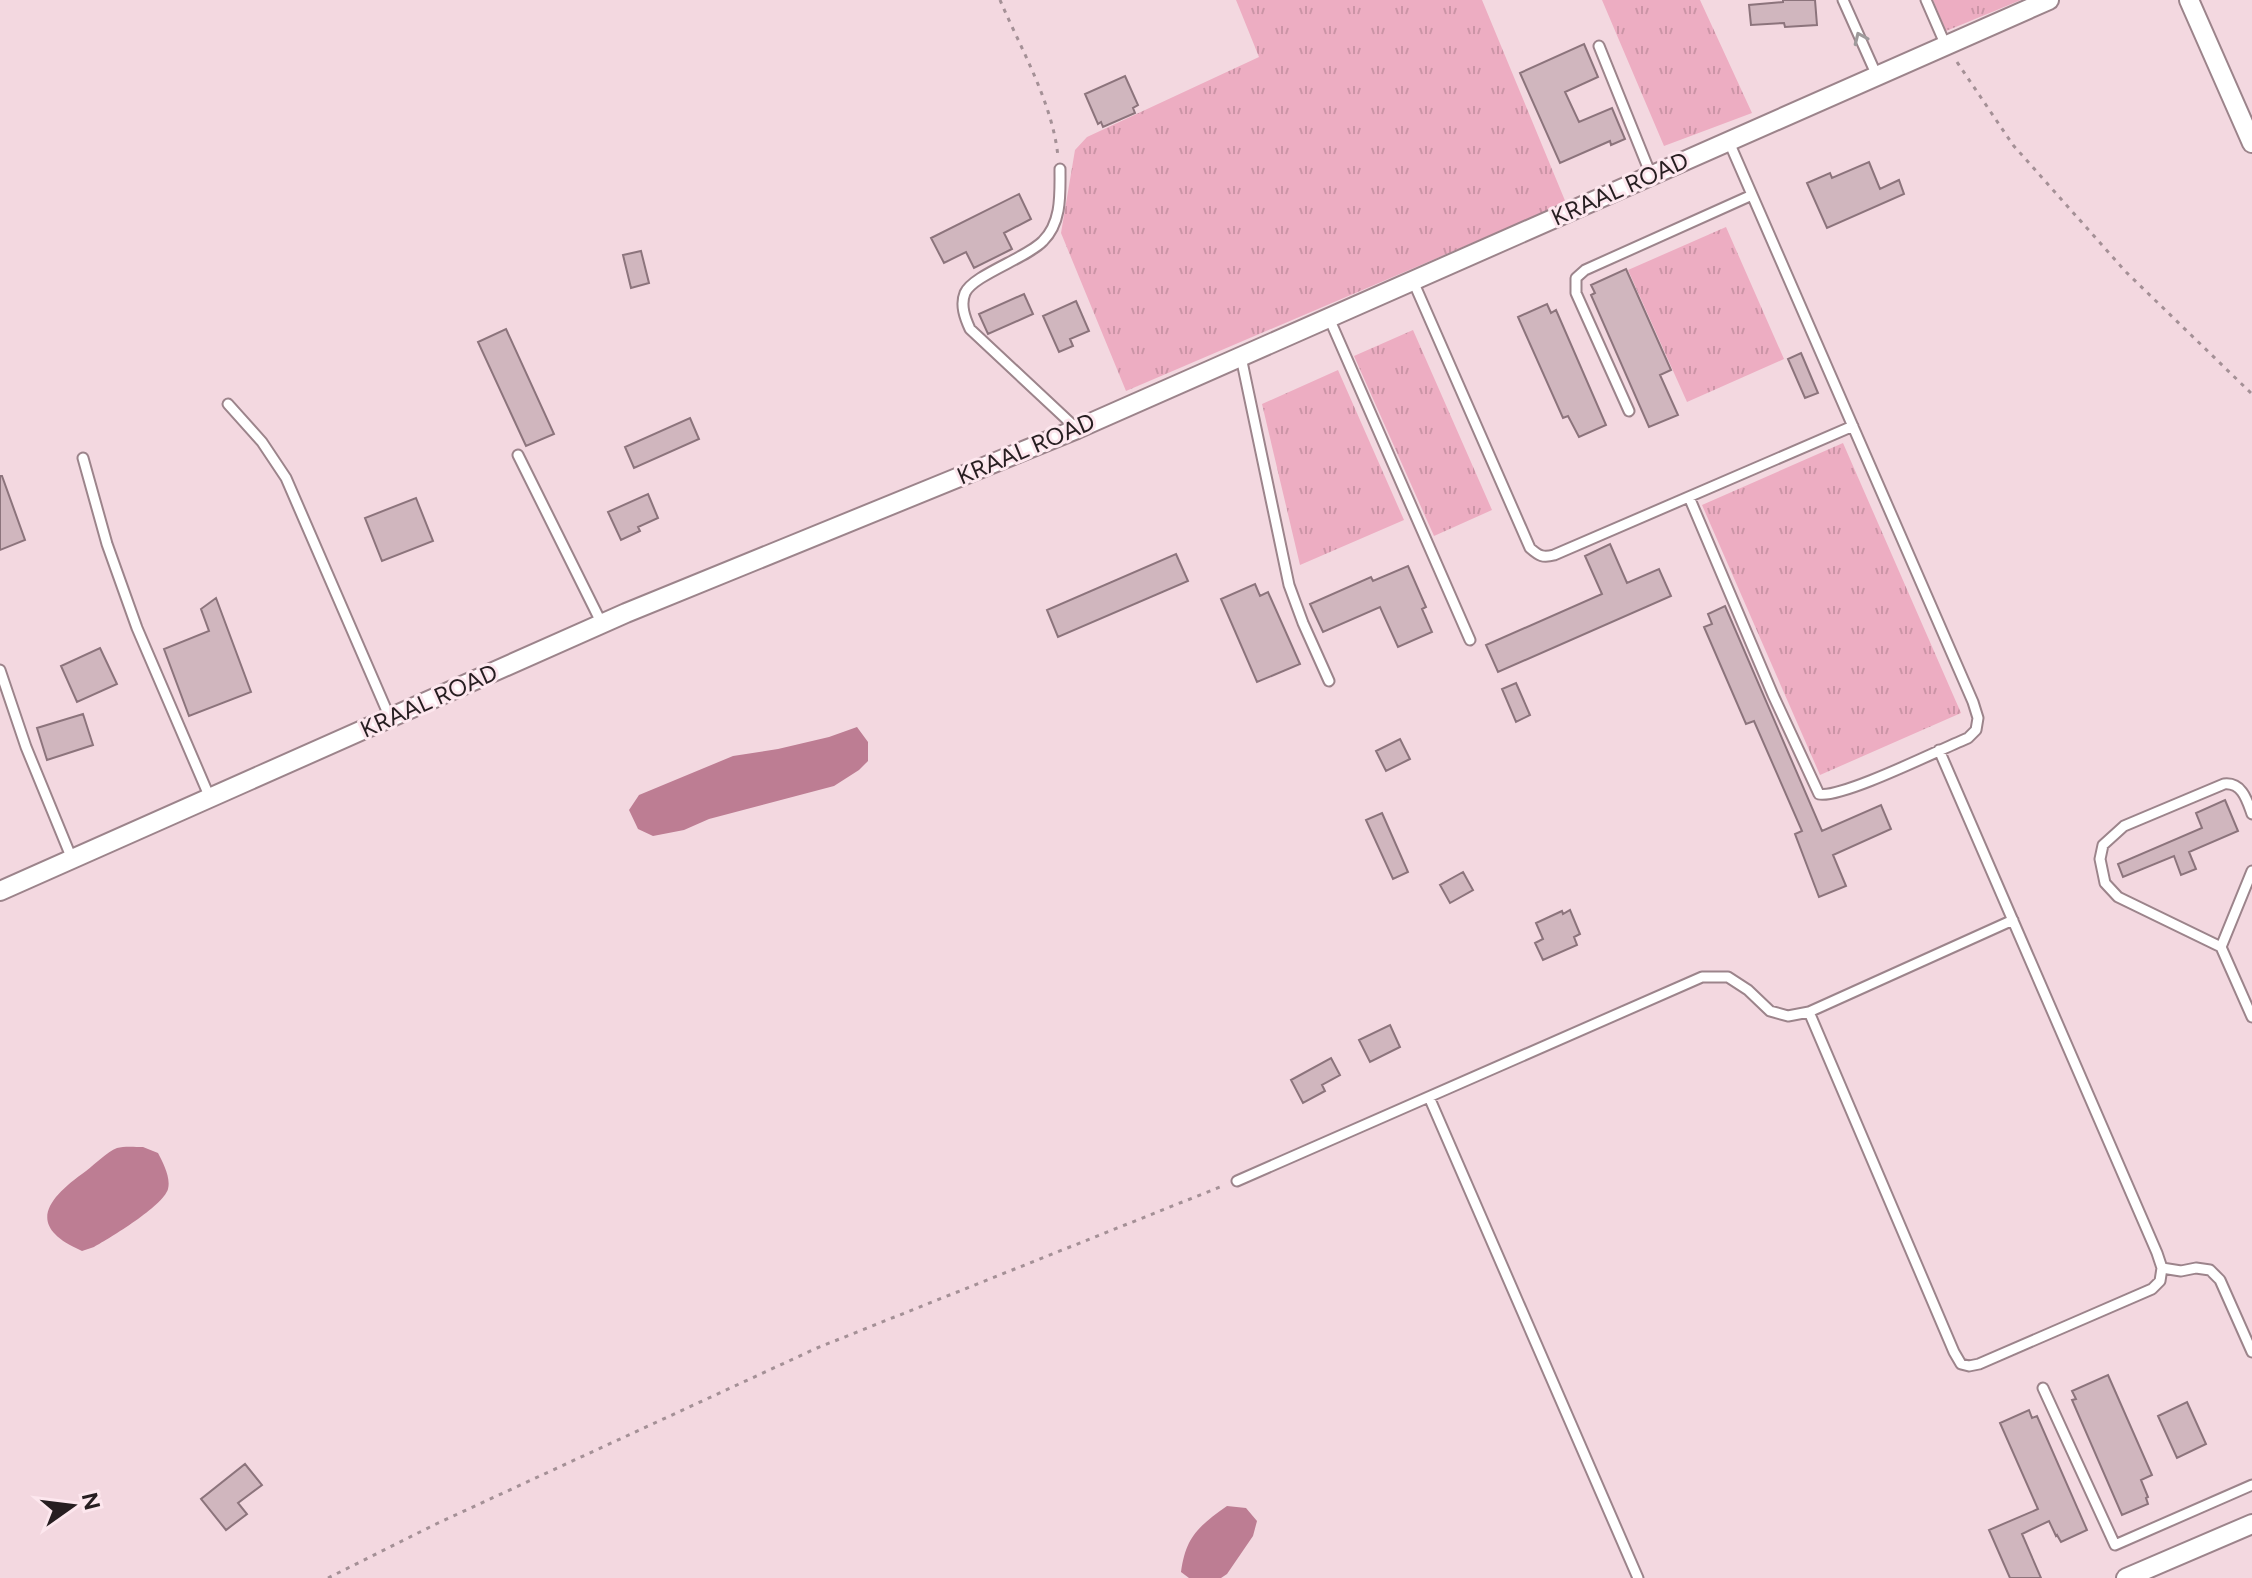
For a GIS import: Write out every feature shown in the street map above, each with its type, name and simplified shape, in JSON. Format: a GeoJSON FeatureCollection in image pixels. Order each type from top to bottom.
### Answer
{"type":"FeatureCollection","features":[{"type":"Feature","properties":{"kind":"street","name":"KRAAL ROAD"},"geometry":{"type":"LineString","coordinates":[[0,891],[602,624],[1077,429],[2049,0]]}},
{"type":"Feature","properties":{"kind":"street"},"geometry":{"type":"LineString","coordinates":[[2189,0],[2252,143]]}},
{"type":"Feature","properties":{"kind":"street"},"geometry":{"type":"LineString","coordinates":[[2126,1578],[2252,1524]]}},
{"type":"Feature","properties":{"kind":"lane"},"geometry":{"type":"LineString","coordinates":[[1843,0],[1877,76]]}},
{"type":"Feature","properties":{"kind":"lane"},"geometry":{"type":"LineString","coordinates":[[1926,0],[1946,46]]}},
{"type":"Feature","properties":{"kind":"lane"},"geometry":{"type":"LineString","coordinates":[[1599,46],[1651,175]]}},
{"type":"Feature","properties":{"kind":"lane"},"geometry":{"type":"LineString","coordinates":[[1689,497],[1773,695],[1819,794],[1836,793],[1968,738],[1976,730],[1978,718],[1973,702],[1729,141]]}},
{"type":"Feature","properties":{"kind":"lane"},"geometry":{"type":"LineString","coordinates":[[1060,169],[1060,200],[1055,223],[1045,240],[969,287],[964,295],[963,309],[970,329],[982,342],[1077,429]]}},
{"type":"Feature","properties":{"kind":"lane"},"geometry":{"type":"LineString","coordinates":[[1629,411],[1576,293],[1576,278],[1585,270],[1752,195]]}},
{"type":"Feature","properties":{"kind":"lane"},"geometry":{"type":"LineString","coordinates":[[1413,281],[1530,548],[1538,556],[1554,555],[1853,426]]}},
{"type":"Feature","properties":{"kind":"lane"},"geometry":{"type":"LineString","coordinates":[[1329,318],[1470,640]]}},
{"type":"Feature","properties":{"kind":"lane"},"geometry":{"type":"LineString","coordinates":[[1241,357],[1289,585],[1329,681]]}},
{"type":"Feature","properties":{"kind":"lane"},"geometry":{"type":"LineString","coordinates":[[228,404],[262,442],[286,478],[390,718]]}},
{"type":"Feature","properties":{"kind":"lane"},"geometry":{"type":"LineString","coordinates":[[518,455],[602,624]]}},
{"type":"Feature","properties":{"kind":"lane"},"geometry":{"type":"LineString","coordinates":[[83,458],[107,544],[137,628],[210,798]]}},
{"type":"Feature","properties":{"kind":"lane"},"geometry":{"type":"LineString","coordinates":[[0,670],[26,747],[72,859]]}},
{"type":"Feature","properties":{"kind":"lane"},"geometry":{"type":"LineString","coordinates":[[1809,1012],[1961,1364],[1979,1364],[2152,1289],[2160,1281],[2162,1268],[2157,1253],[1939,750]]}},
{"type":"Feature","properties":{"kind":"lane"},"geometry":{"type":"LineString","coordinates":[[2252,814],[2239,788],[2231,783],[2224,784],[2124,826],[2103,845],[2100,859],[2105,883],[2118,897],[2221,947],[2252,1017]]}},
{"type":"Feature","properties":{"kind":"lane"},"geometry":{"type":"LineString","coordinates":[[2221,947],[2252,871]]}},
{"type":"Feature","properties":{"kind":"lane"},"geometry":{"type":"LineString","coordinates":[[1237,1181],[1702,977],[1728,977],[1748,990],[1770,1011],[1788,1016],[1809,1012],[2013,920]]}},
{"type":"Feature","properties":{"kind":"lane"},"geometry":{"type":"LineString","coordinates":[[1429,1097],[1638,1578]]}},
{"type":"Feature","properties":{"kind":"lane"},"geometry":{"type":"LineString","coordinates":[[2162,1268],[2210,1270],[2220,1280],[2252,1352]]}},
{"type":"Feature","properties":{"kind":"lane"},"geometry":{"type":"LineString","coordinates":[[2043,1388],[2115,1545],[2252,1485]]}},
{"type":"Feature","properties":{"kind":"path"},"geometry":{"type":"LineString","coordinates":[[1000,0],[1044,101],[1057,140],[1060,169]]}},
{"type":"Feature","properties":{"kind":"path"},"geometry":{"type":"LineString","coordinates":[[1946,46],[2013,145],[2126,272],[2252,394]]}},
{"type":"Feature","properties":{"kind":"path"},"geometry":{"type":"LineString","coordinates":[[328,1578],[436,1524],[817,1348],[1237,1181]]}},
{"type":"Feature","properties":{"kind":"green space"},"geometry":{"type":"Polygon","coordinates":[[[1236,0],[1482,0],[1566,203],[1126,391],[1061,233],[1075,150],[1087,137],[1259,57],[1236,0]]]}},
{"type":"Feature","properties":{"kind":"green space"},"geometry":{"type":"Polygon","coordinates":[[[1602,0],[1700,0],[1752,113],[1664,146],[1602,0]]]}},
{"type":"Feature","properties":{"kind":"green space"},"geometry":{"type":"Polygon","coordinates":[[[1933,0],[2021,0],[1946,31],[1933,0]]]}},
{"type":"Feature","properties":{"kind":"green space"},"geometry":{"type":"Polygon","coordinates":[[[1726,227],[1784,359],[1687,402],[1628,270],[1726,227]]]}},
{"type":"Feature","properties":{"kind":"green space"},"geometry":{"type":"Polygon","coordinates":[[[1413,330],[1492,510],[1434,536],[1354,356],[1413,330]]]}},
{"type":"Feature","properties":{"kind":"green space"},"geometry":{"type":"Polygon","coordinates":[[[1338,370],[1404,520],[1300,565],[1262,404],[1338,370]]]}},
{"type":"Feature","properties":{"kind":"green space"},"geometry":{"type":"Polygon","coordinates":[[[1843,443],[1961,713],[1820,775],[1702,505],[1843,443]]]}},
{"type":"Feature","properties":{"kind":"shaded area"},"geometry":{"type":"Polygon","coordinates":[[[857,727],[868,742],[868,761],[834,786],[709,819],[684,830],[653,836],[638,829],[629,810],[639,795],[733,756],[778,749],[857,727]]]}},
{"type":"Feature","properties":{"kind":"shaded area"},"geometry":{"type":"Polygon","coordinates":[[[143,1147],[158,1153],[167,1175],[168,1189],[157,1204],[112,1237],[82,1251],[53,1232],[48,1222],[48,1212],[61,1191],[113,1150],[143,1147]]]}},
{"type":"Feature","properties":{"kind":"shaded area"},"geometry":{"type":"Polygon","coordinates":[[[1227,1506],[1246,1508],[1257,1521],[1253,1536],[1221,1578],[1189,1578],[1181,1572],[1190,1541],[1201,1526],[1227,1506]]]}},
{"type":"Feature","properties":{"kind":"building"},"geometry":{"type":"Polygon","coordinates":[[[1783,0],[1815,0],[1817,25],[1751,25],[1749,5],[1783,0]]]}},
{"type":"Feature","properties":{"kind":"building"},"geometry":{"type":"Polygon","coordinates":[[[1584,44],[1598,77],[1565,92],[1579,122],[1612,108],[1625,139],[1611,145],[1610,141],[1560,163],[1520,73],[1584,44]]]}},
{"type":"Feature","properties":{"kind":"building"},"geometry":{"type":"Polygon","coordinates":[[[1125,76],[1138,105],[1133,108],[1135,113],[1103,127],[1101,122],[1098,124],[1085,94],[1125,76]]]}},
{"type":"Feature","properties":{"kind":"building"},"geometry":{"type":"Polygon","coordinates":[[[1869,162],[1880,189],[1899,180],[1904,194],[1827,228],[1807,183],[1830,173],[1832,178],[1869,162]]]}},
{"type":"Feature","properties":{"kind":"building"},"geometry":{"type":"Polygon","coordinates":[[[1019,194],[1031,219],[1004,233],[1012,249],[974,268],[966,252],[944,263],[931,238],[1019,194]]]}},
{"type":"Feature","properties":{"kind":"building"},"geometry":{"type":"Polygon","coordinates":[[[641,251],[649,283],[631,288],[623,255],[641,251]]]}},
{"type":"Feature","properties":{"kind":"building"},"geometry":{"type":"Polygon","coordinates":[[[1626,269],[1671,370],[1660,375],[1678,415],[1649,427],[1591,295],[1595,293],[1591,285],[1626,269]]]}},
{"type":"Feature","properties":{"kind":"building"},"geometry":{"type":"Polygon","coordinates":[[[1024,294],[1033,314],[988,334],[979,314],[1024,294]]]}},
{"type":"Feature","properties":{"kind":"building"},"geometry":{"type":"Polygon","coordinates":[[[1076,301],[1089,331],[1070,339],[1073,346],[1059,352],[1043,316],[1076,301]]]}},
{"type":"Feature","properties":{"kind":"building"},"geometry":{"type":"Polygon","coordinates":[[[1547,304],[1551,313],[1556,310],[1606,425],[1579,437],[1568,416],[1563,418],[1518,317],[1547,304]]]}},
{"type":"Feature","properties":{"kind":"building"},"geometry":{"type":"Polygon","coordinates":[[[506,329],[554,434],[526,446],[478,342],[506,329]]]}},
{"type":"Feature","properties":{"kind":"building"},"geometry":{"type":"Polygon","coordinates":[[[1801,353],[1818,393],[1805,398],[1788,359],[1801,353]]]}},
{"type":"Feature","properties":{"kind":"building"},"geometry":{"type":"Polygon","coordinates":[[[690,418],[699,439],[634,468],[625,447],[690,418]]]}},
{"type":"Feature","properties":{"kind":"building"},"geometry":{"type":"Polygon","coordinates":[[[0,476],[25,540],[0,550],[0,476]]]}},
{"type":"Feature","properties":{"kind":"building"},"geometry":{"type":"Polygon","coordinates":[[[648,494],[658,518],[638,527],[640,531],[621,540],[608,512],[648,494]]]}},
{"type":"Feature","properties":{"kind":"building"},"geometry":{"type":"Polygon","coordinates":[[[416,498],[433,541],[382,561],[365,518],[416,498]]]}},
{"type":"Feature","properties":{"kind":"building"},"geometry":{"type":"Polygon","coordinates":[[[1610,544],[1627,583],[1659,569],[1671,596],[1498,672],[1486,645],[1602,594],[1585,556],[1610,544]]]}},
{"type":"Feature","properties":{"kind":"building"},"geometry":{"type":"Polygon","coordinates":[[[1176,554],[1188,581],[1058,637],[1047,610],[1176,554]]]}},
{"type":"Feature","properties":{"kind":"building"},"geometry":{"type":"Polygon","coordinates":[[[1408,566],[1426,607],[1422,609],[1432,632],[1398,647],[1380,607],[1323,632],[1310,604],[1371,577],[1373,581],[1408,566]]]}},
{"type":"Feature","properties":{"kind":"building"},"geometry":{"type":"Polygon","coordinates":[[[1255,584],[1260,596],[1268,592],[1300,664],[1257,682],[1221,599],[1255,584]]]}},
{"type":"Feature","properties":{"kind":"building"},"geometry":{"type":"Polygon","coordinates":[[[216,598],[251,692],[189,716],[164,649],[209,631],[201,609],[216,598]]]}},
{"type":"Feature","properties":{"kind":"building"},"geometry":{"type":"Polygon","coordinates":[[[1725,606],[1822,831],[1881,805],[1891,829],[1833,855],[1846,886],[1819,897],[1795,834],[1802,831],[1754,721],[1746,724],[1704,627],[1712,624],[1708,614],[1725,606]]]}},
{"type":"Feature","properties":{"kind":"building"},"geometry":{"type":"Polygon","coordinates":[[[100,648],[117,684],[77,702],[61,666],[100,648]]]}},
{"type":"Feature","properties":{"kind":"building"},"geometry":{"type":"Polygon","coordinates":[[[1516,683],[1530,715],[1516,722],[1502,689],[1516,683]]]}},
{"type":"Feature","properties":{"kind":"building"},"geometry":{"type":"Polygon","coordinates":[[[83,714],[93,745],[47,760],[37,728],[83,714]]]}},
{"type":"Feature","properties":{"kind":"building"},"geometry":{"type":"Polygon","coordinates":[[[1400,739],[1410,759],[1386,771],[1376,751],[1400,739]]]}},
{"type":"Feature","properties":{"kind":"building"},"geometry":{"type":"Polygon","coordinates":[[[2225,800],[2238,831],[2189,852],[2196,869],[2181,875],[2174,856],[2123,877],[2118,864],[2202,828],[2196,813],[2225,800]]]}},
{"type":"Feature","properties":{"kind":"building"},"geometry":{"type":"Polygon","coordinates":[[[1382,813],[1408,872],[1393,879],[1366,820],[1382,813]]]}},
{"type":"Feature","properties":{"kind":"building"},"geometry":{"type":"Polygon","coordinates":[[[1463,872],[1473,890],[1450,903],[1440,885],[1463,872]]]}},
{"type":"Feature","properties":{"kind":"building"},"geometry":{"type":"Polygon","coordinates":[[[1570,910],[1580,934],[1574,937],[1577,945],[1543,960],[1535,943],[1543,939],[1536,923],[1570,910]]]}},
{"type":"Feature","properties":{"kind":"building"},"geometry":{"type":"Polygon","coordinates":[[[1390,1025],[1400,1047],[1370,1062],[1359,1040],[1390,1025]]]}},
{"type":"Feature","properties":{"kind":"building"},"geometry":{"type":"Polygon","coordinates":[[[1331,1058],[1340,1075],[1322,1085],[1325,1091],[1303,1103],[1291,1080],[1331,1058]]]}},
{"type":"Feature","properties":{"kind":"building"},"geometry":{"type":"Polygon","coordinates":[[[2108,1375],[2152,1475],[2141,1480],[2148,1504],[2122,1515],[2072,1400],[2076,1399],[2072,1391],[2108,1375]]]}},
{"type":"Feature","properties":{"kind":"building"},"geometry":{"type":"Polygon","coordinates":[[[2187,1402],[2206,1444],[2177,1458],[2158,1416],[2187,1402]]]}},
{"type":"Feature","properties":{"kind":"building"},"geometry":{"type":"Polygon","coordinates":[[[2029,1410],[2032,1418],[2037,1416],[2087,1530],[2061,1542],[2049,1521],[2022,1534],[2041,1578],[2010,1578],[1989,1530],[2038,1509],[2000,1423],[2029,1410]]]}},
{"type":"Feature","properties":{"kind":"building"},"geometry":{"type":"Polygon","coordinates":[[[245,1464],[262,1485],[238,1503],[247,1514],[226,1530],[201,1499],[245,1464]]]}}]}
